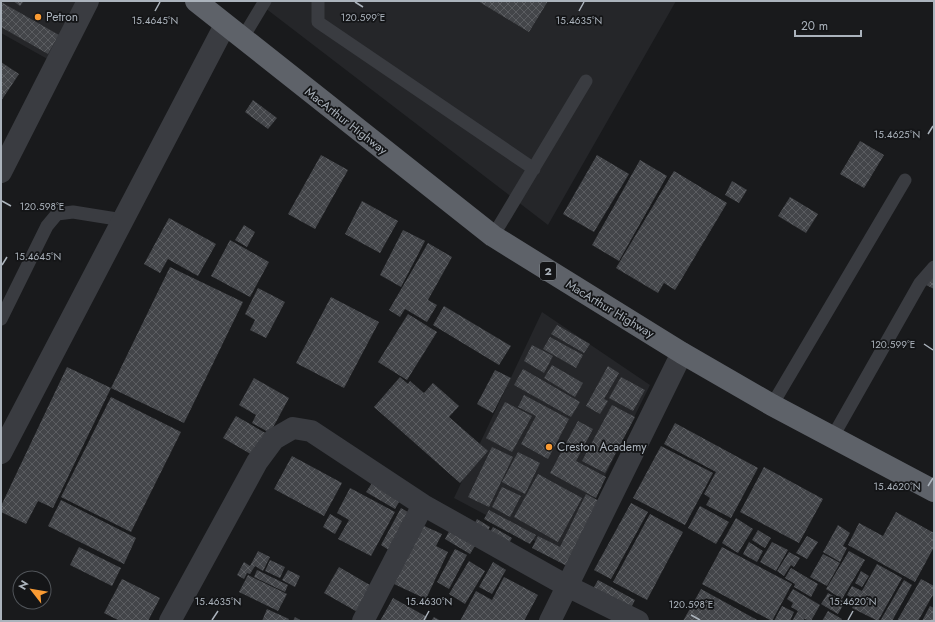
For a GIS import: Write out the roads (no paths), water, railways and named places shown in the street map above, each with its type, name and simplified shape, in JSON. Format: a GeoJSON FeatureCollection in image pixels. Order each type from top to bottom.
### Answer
{"type":"FeatureCollection","features":[{"type":"Feature","properties":{"kind":"highway","name":"MacArthur Highway"},"geometry":{"type":"LineString","coordinates":[[196,1],[493,236],[682,353],[832,438],[934,491]]}},
{"type":"Feature","properties":{"kind":"street"},"geometry":{"type":"LineString","coordinates":[[1,172],[88,1]]}},
{"type":"Feature","properties":{"kind":"street"},"geometry":{"type":"LineString","coordinates":[[1,453],[225,25]]}},
{"type":"Feature","properties":{"kind":"street"},"geometry":{"type":"LineString","coordinates":[[550,621],[682,353]]}},
{"type":"Feature","properties":{"kind":"street"},"geometry":{"type":"LineString","coordinates":[[170,621],[257,462],[274,439],[293,428],[312,431],[423,505],[567,586],[638,621]]}},
{"type":"Feature","properties":{"kind":"street"},"geometry":{"type":"LineString","coordinates":[[363,621],[423,505]]}},
{"type":"Feature","properties":{"kind":"lane"},"geometry":{"type":"LineString","coordinates":[[242,38],[265,1]]}},
{"type":"Feature","properties":{"kind":"lane"},"geometry":{"type":"LineString","coordinates":[[318,1],[318,22],[534,169]]}},
{"type":"Feature","properties":{"kind":"lane"},"geometry":{"type":"LineString","coordinates":[[493,236],[586,81]]}},
{"type":"Feature","properties":{"kind":"lane"},"geometry":{"type":"LineString","coordinates":[[772,405],[905,180]]}},
{"type":"Feature","properties":{"kind":"lane"},"geometry":{"type":"LineString","coordinates":[[1,319],[47,226],[57,214],[73,212],[124,220]]}},
{"type":"Feature","properties":{"kind":"lane"},"geometry":{"type":"LineString","coordinates":[[832,438],[920,283],[934,267]]}},
{"type":"Feature","properties":{"kind":"place","name":"Petron"},"geometry":{"type":"Point","coordinates":[38,17]}},
{"type":"Feature","properties":{"kind":"place","name":"Creston Academy"},"geometry":{"type":"Point","coordinates":[549,447]}}]}
